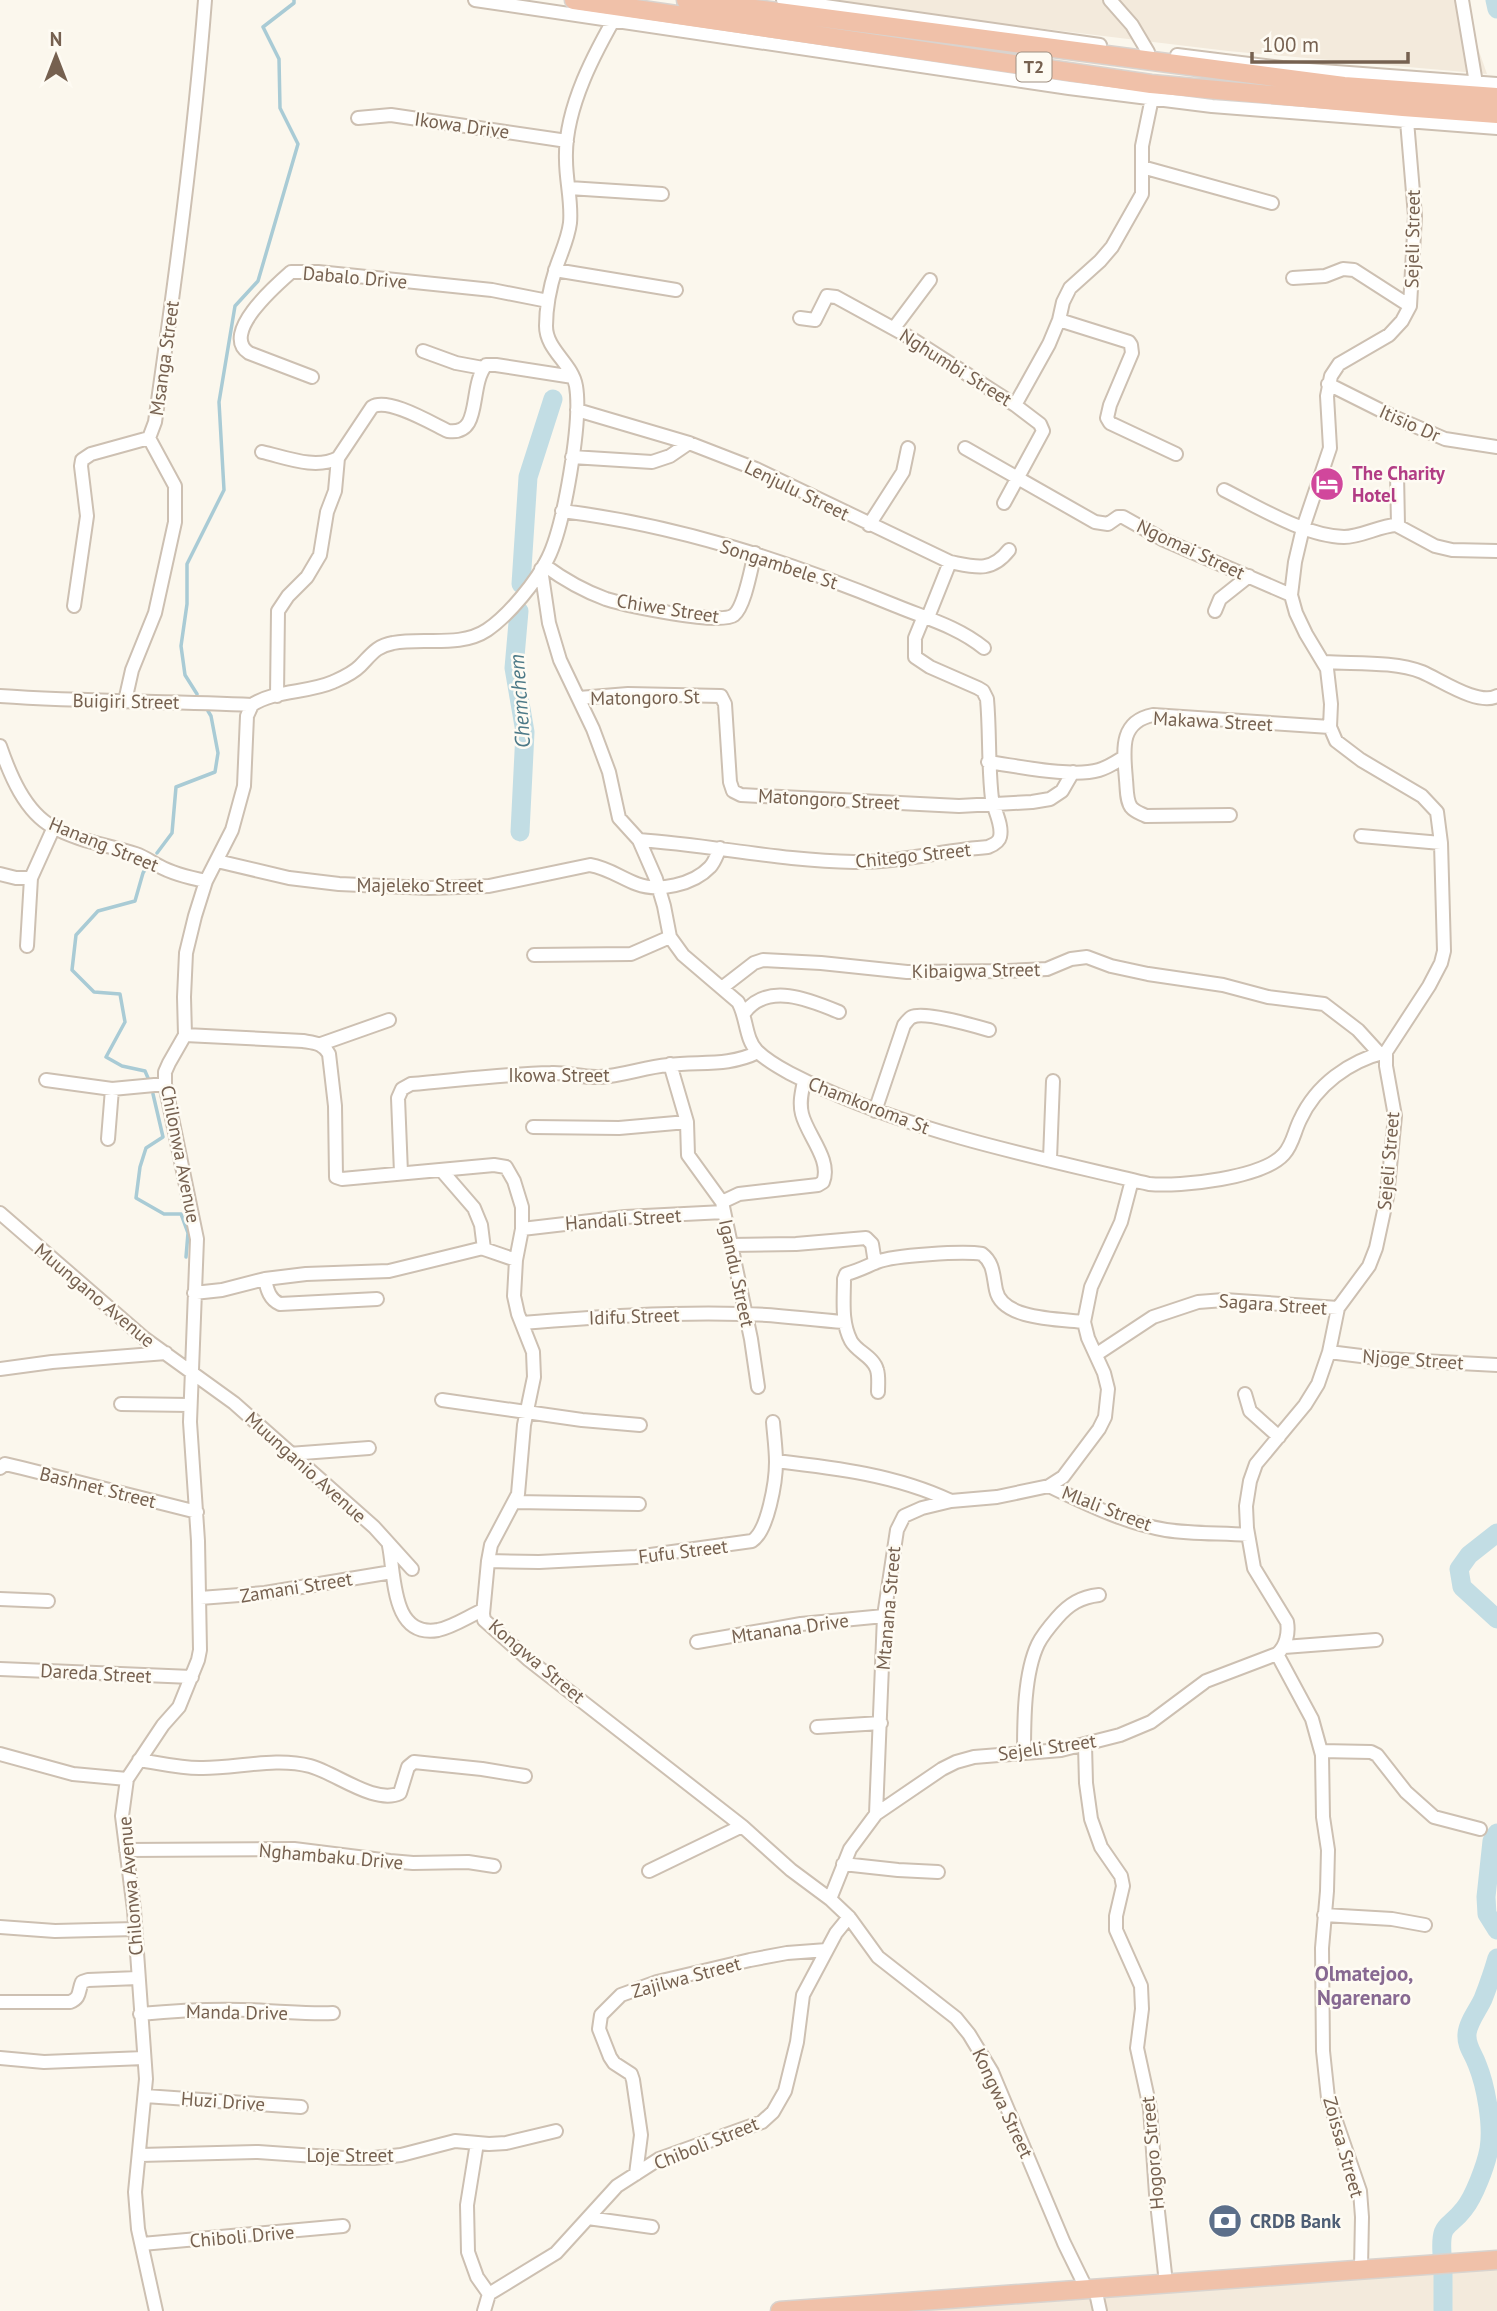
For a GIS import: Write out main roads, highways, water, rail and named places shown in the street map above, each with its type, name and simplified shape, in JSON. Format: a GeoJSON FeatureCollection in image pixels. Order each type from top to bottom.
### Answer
{"type":"FeatureCollection","features":[{"type":"Feature","properties":{"kind":"highway","name":"T2"},"geometry":{"type":"LineString","coordinates":[[574,0],[617,13],[1151,84],[1497,114]]}},
{"type":"Feature","properties":{"kind":"highway","name":"T2"},"geometry":{"type":"LineString","coordinates":[[686,0],[1344,86],[1497,97]]}},
{"type":"Feature","properties":{"kind":"highway"},"geometry":{"type":"LineString","coordinates":[[780,2311],[840,2309],[1091,2288],[1497,2260]]}},
{"type":"Feature","properties":{"kind":"waterway"},"geometry":{"type":"LineString","coordinates":[[197,694],[185,675],[181,646],[187,604],[187,564],[224,490],[219,402],[235,306],[258,281],[298,144],[280,108],[279,59],[263,27],[294,3],[294,0]]}},
{"type":"Feature","properties":{"kind":"waterway"},"geometry":{"type":"LineString","coordinates":[[1495,0],[1497,9]]}},
{"type":"Feature","properties":{"kind":"waterway"},"geometry":{"type":"LineString","coordinates":[[521,584],[528,477],[553,399]]}},
{"type":"Feature","properties":{"kind":"waterway","name":"Chemchem"},"geometry":{"type":"LineString","coordinates":[[519,611],[514,668],[525,732],[520,832]]}},
{"type":"Feature","properties":{"kind":"waterway"},"geometry":{"type":"LineString","coordinates":[[157,853],[172,833],[176,787],[215,772],[218,753],[208,711]]}},
{"type":"Feature","properties":{"kind":"waterway"},"geometry":{"type":"LineString","coordinates":[[146,868],[135,901],[98,911],[76,935],[72,970],[94,992],[120,994],[125,1022],[106,1057],[122,1066],[145,1071],[148,1078]]}},
{"type":"Feature","properties":{"kind":"waterway"},"geometry":{"type":"LineString","coordinates":[[153,1094],[163,1137],[146,1148],[140,1167],[136,1198],[164,1214],[181,1214],[188,1233],[186,1257]]}},
{"type":"Feature","properties":{"kind":"waterway"},"geometry":{"type":"LineString","coordinates":[[1497,1533],[1469,1555],[1459,1569],[1462,1587],[1497,1619]]}},
{"type":"Feature","properties":{"kind":"waterway"},"geometry":{"type":"LineString","coordinates":[[1497,1833],[1492,1841],[1486,1897],[1487,1914],[1497,1930]]}},
{"type":"Feature","properties":{"kind":"waterway"},"geometry":{"type":"LineString","coordinates":[[1442,2254],[1444,2231],[1472,2197],[1489,2149],[1486,2094],[1467,2034],[1497,1958]]}},
{"type":"Feature","properties":{"kind":"waterway"},"geometry":{"type":"LineString","coordinates":[[1443,2271],[1443,2311]]}},
{"type":"Feature","properties":{"kind":"place","name":"The Charity Hotel"},"geometry":{"type":"Point","coordinates":[1327,484]}},
{"type":"Feature","properties":{"kind":"place","name":"CRDB Bank"},"geometry":{"type":"Point","coordinates":[1225,2221]}},
{"type":"Feature","properties":{"kind":"district","name":"Olmatejoo, Ngarenaro"},"geometry":{"type":"Point","coordinates":[1364,1986]}}]}
